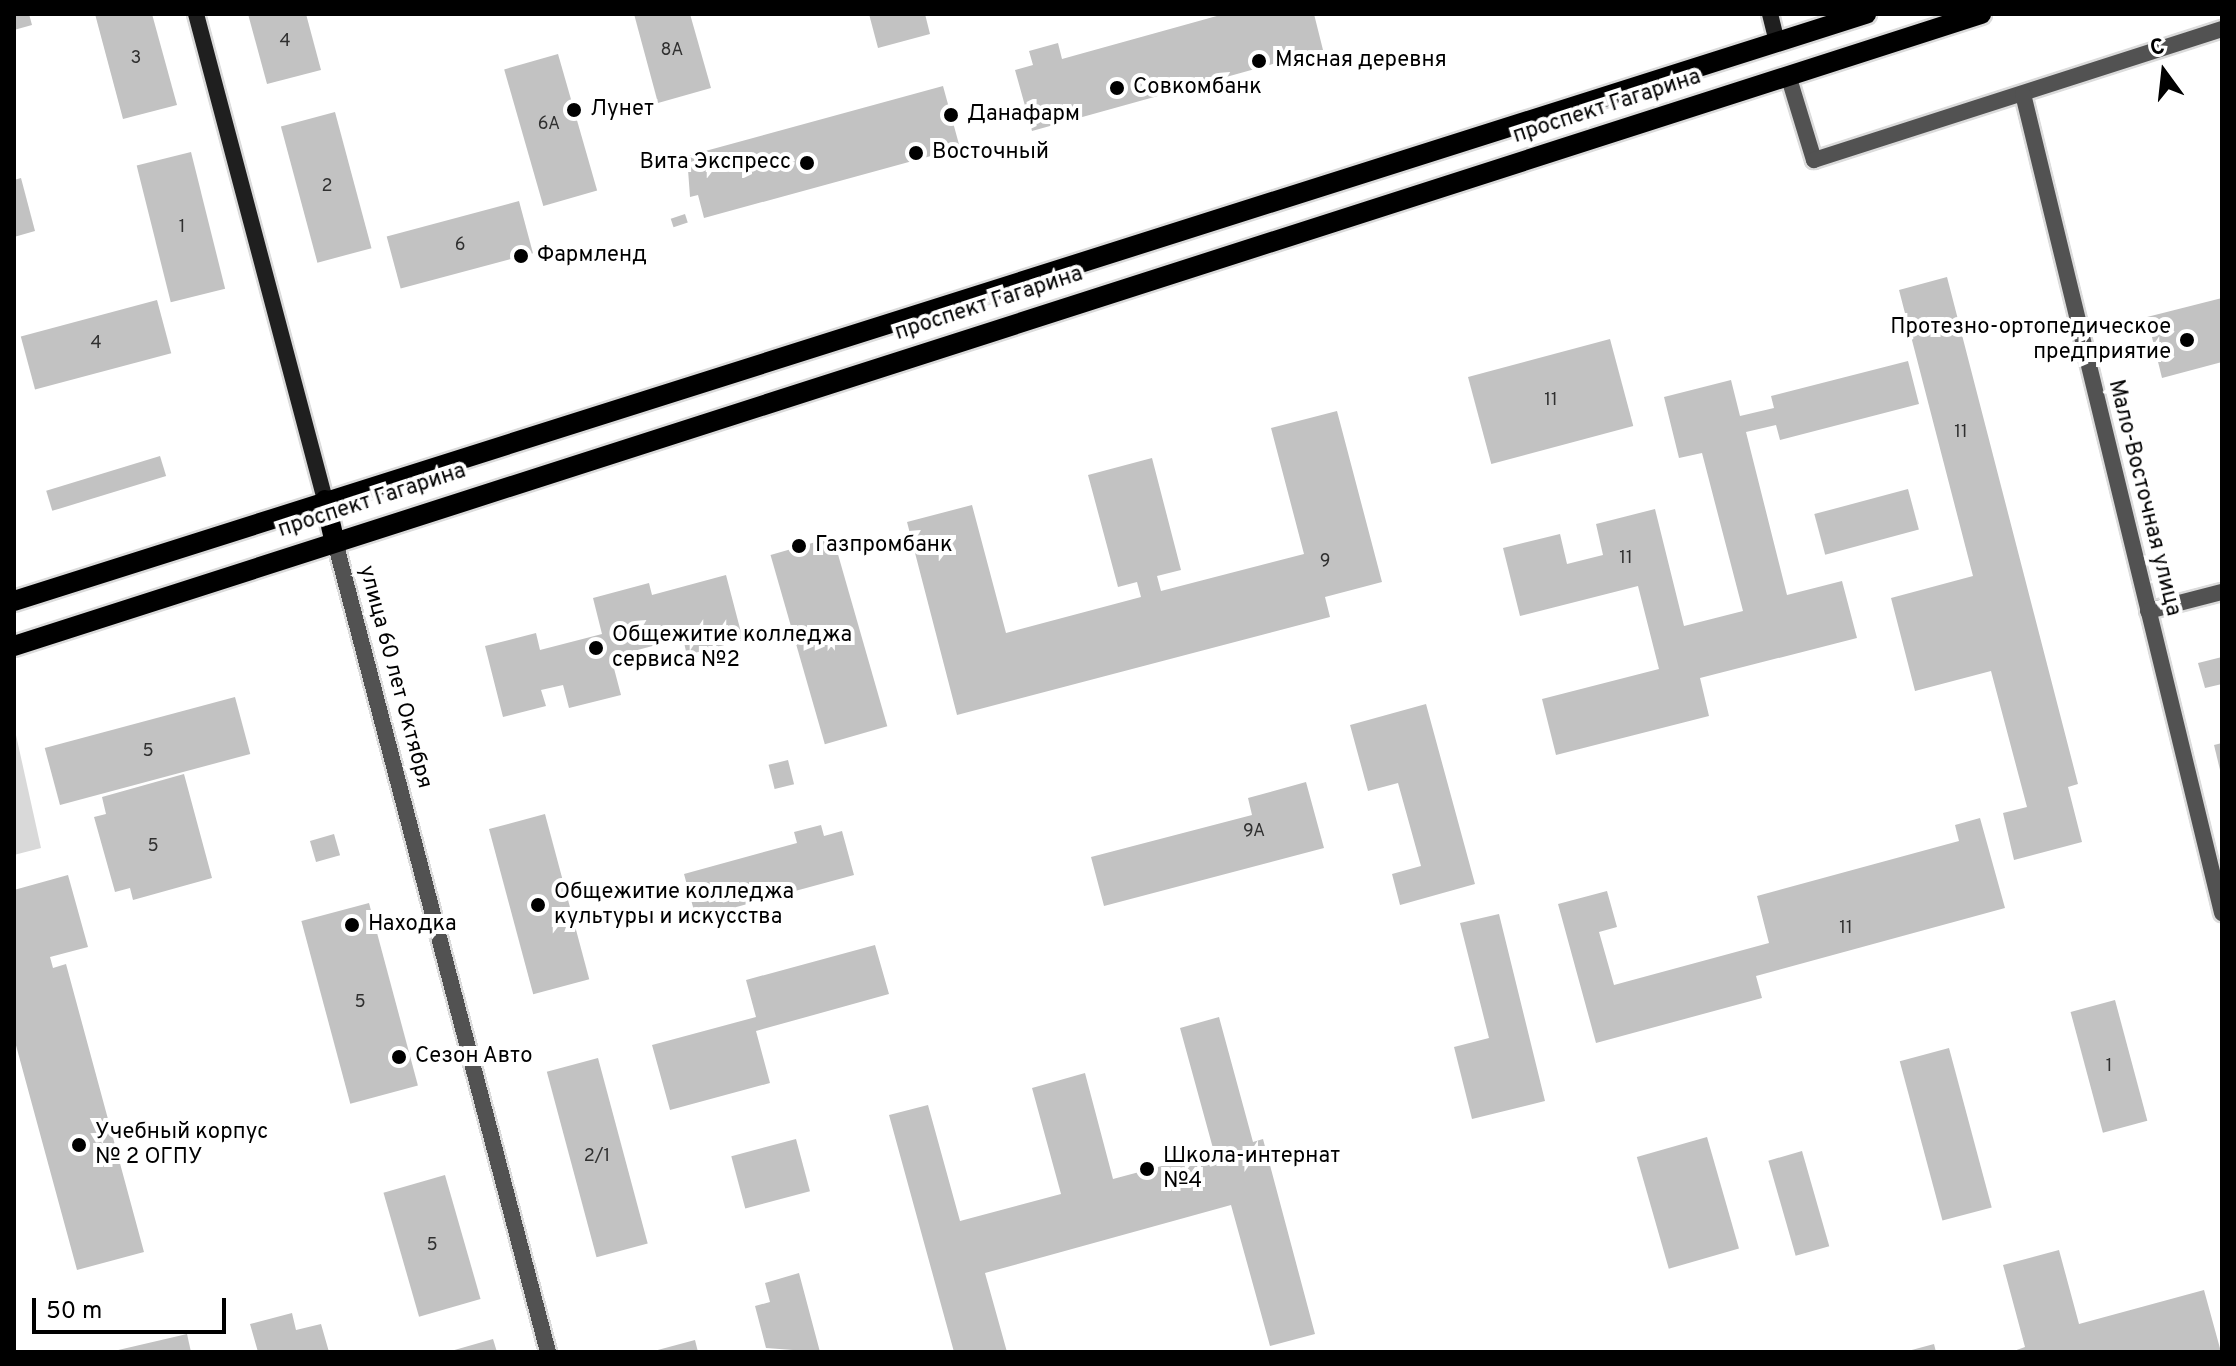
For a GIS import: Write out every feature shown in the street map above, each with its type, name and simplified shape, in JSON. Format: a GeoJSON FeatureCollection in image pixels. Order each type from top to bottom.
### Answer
{"type":"FeatureCollection","features":[{"type":"Feature","properties":{"kind":"main road","name":"улица 60 лет Октября"},"geometry":{"type":"LineString","coordinates":[[196,14],[334,538]]}},
{"type":"Feature","properties":{"kind":"main road"},"geometry":{"type":"LineString","coordinates":[[1770,14],[1788,75]]}},
{"type":"Feature","properties":{"kind":"main road","name":"проспект Гагарина"},"geometry":{"type":"LineString","coordinates":[[14,601],[1866,14]]}},
{"type":"Feature","properties":{"kind":"main road","name":"проспект Гагарина"},"geometry":{"type":"LineString","coordinates":[[14,646],[334,538],[1981,14]]}},
{"type":"Feature","properties":{"kind":"street"},"geometry":{"type":"LineString","coordinates":[[1788,75],[1814,160],[2222,29]]}},
{"type":"Feature","properties":{"kind":"street","name":"Мало-Восточная улица"},"geometry":{"type":"LineString","coordinates":[[2023,94],[2222,913]]}},
{"type":"Feature","properties":{"kind":"street","name":"улица 60 лет Октября"},"geometry":{"type":"LineString","coordinates":[[334,538],[548,1352]]}},
{"type":"Feature","properties":{"kind":"street"},"geometry":{"type":"LineString","coordinates":[[2148,611],[2222,592]]}},
{"type":"Feature","properties":{"kind":"shaded area"},"geometry":{"type":"Polygon","coordinates":[[[14,726],[41,848],[14,855],[14,726]]]}},
{"type":"Feature","properties":{"kind":"building"},"geometry":{"type":"Polygon","coordinates":[[[14,14],[29,14],[32,25],[14,30],[14,14]]]}},
{"type":"Feature","properties":{"kind":"building"},"geometry":{"type":"Polygon","coordinates":[[[95,14],[152,14],[177,105],[123,119],[95,14]]]}},
{"type":"Feature","properties":{"kind":"building"},"geometry":{"type":"Polygon","coordinates":[[[248,14],[306,14],[321,70],[267,84],[248,14]]]}},
{"type":"Feature","properties":{"kind":"building"},"geometry":{"type":"Polygon","coordinates":[[[634,14],[690,14],[711,88],[658,103],[634,14]]]}},
{"type":"Feature","properties":{"kind":"building"},"geometry":{"type":"Polygon","coordinates":[[[869,14],[925,14],[930,34],[878,48],[869,14]]]}},
{"type":"Feature","properties":{"kind":"building"},"geometry":{"type":"Polygon","coordinates":[[[1224,14],[1314,14],[1323,50],[1032,131],[1015,70],[1033,65],[1029,51],[1058,43],[1062,59],[1224,14]]]}},
{"type":"Feature","properties":{"kind":"building"},"geometry":{"type":"Polygon","coordinates":[[[558,54],[597,190],[543,206],[504,69],[558,54]]]}},
{"type":"Feature","properties":{"kind":"building"},"geometry":{"type":"Polygon","coordinates":[[[943,86],[960,148],[704,218],[698,195],[690,197],[687,156],[943,86]]]}},
{"type":"Feature","properties":{"kind":"building"},"geometry":{"type":"Polygon","coordinates":[[[335,112],[371,248],[317,263],[281,126],[335,112]]]}},
{"type":"Feature","properties":{"kind":"building"},"geometry":{"type":"Polygon","coordinates":[[[191,152],[225,289],[171,302],[137,166],[191,152]]]}},
{"type":"Feature","properties":{"kind":"building"},"geometry":{"type":"Polygon","coordinates":[[[21,178],[35,231],[14,237],[14,180],[21,178]]]}},
{"type":"Feature","properties":{"kind":"building"},"geometry":{"type":"Polygon","coordinates":[[[519,201],[533,253],[401,289],[387,236],[519,201]]]}},
{"type":"Feature","properties":{"kind":"building"},"geometry":{"type":"Polygon","coordinates":[[[685,214],[688,223],[674,227],[671,219],[685,214]]]}},
{"type":"Feature","properties":{"kind":"building"},"geometry":{"type":"Polygon","coordinates":[[[1947,277],[2078,784],[2068,787],[2082,842],[2014,860],[2003,813],[2027,807],[1991,671],[1915,691],[1891,598],[1973,576],[1899,290],[1947,277]]]}},
{"type":"Feature","properties":{"kind":"building","name":"Протезно-ортопедическое предприятие"},"geometry":{"type":"Polygon","coordinates":[[[2222,298],[2222,362],[2162,378],[2147,317],[2222,298]]]}},
{"type":"Feature","properties":{"kind":"building"},"geometry":{"type":"Polygon","coordinates":[[[157,300],[171,353],[35,390],[21,336],[157,300]]]}},
{"type":"Feature","properties":{"kind":"building"},"geometry":{"type":"Polygon","coordinates":[[[1610,339],[1633,426],[1491,464],[1468,377],[1610,339]]]}},
{"type":"Feature","properties":{"kind":"building"},"geometry":{"type":"Polygon","coordinates":[[[1908,361],[1919,404],[1780,440],[1776,425],[1746,432],[1787,595],[1842,581],[1857,638],[1700,678],[1709,716],[1556,755],[1542,699],[1659,669],[1638,586],[1520,616],[1503,548],[1560,534],[1567,564],[1603,555],[1596,524],[1655,509],[1684,626],[1743,611],[1702,453],[1679,458],[1664,397],[1731,380],[1740,416],[1774,408],[1771,396],[1908,361]]]}},
{"type":"Feature","properties":{"kind":"building"},"geometry":{"type":"Polygon","coordinates":[[[1337,411],[1382,582],[1325,597],[1330,617],[957,715],[907,522],[972,505],[1006,633],[1141,597],[1137,582],[1118,587],[1088,475],[1152,458],[1181,570],[1157,576],[1161,591],[1304,554],[1271,428],[1337,411]]]}},
{"type":"Feature","properties":{"kind":"building"},"geometry":{"type":"Polygon","coordinates":[[[160,456],[166,476],[52,511],[46,491],[160,456]]]}},
{"type":"Feature","properties":{"kind":"building"},"geometry":{"type":"Polygon","coordinates":[[[1908,489],[1919,530],[1825,555],[1814,514],[1908,489]]]}},
{"type":"Feature","properties":{"kind":"building"},"geometry":{"type":"Polygon","coordinates":[[[833,537],[887,726],[825,744],[771,555],[833,537]]]}},
{"type":"Feature","properties":{"kind":"building","name":"Общежитие колледжа сервиса №2"},"geometry":{"type":"Polygon","coordinates":[[[726,575],[743,640],[687,655],[680,627],[661,632],[664,643],[611,657],[621,695],[569,708],[563,685],[541,690],[546,706],[503,717],[485,646],[536,633],[540,650],[602,634],[593,598],[649,583],[652,595],[726,575]]]}},
{"type":"Feature","properties":{"kind":"building"},"geometry":{"type":"Polygon","coordinates":[[[2222,657],[2222,684],[2205,688],[2198,663],[2222,657]]]}},
{"type":"Feature","properties":{"kind":"building"},"geometry":{"type":"Polygon","coordinates":[[[235,697],[250,754],[60,805],[45,748],[235,697]]]}},
{"type":"Feature","properties":{"kind":"building"},"geometry":{"type":"Polygon","coordinates":[[[1426,704],[1475,884],[1400,905],[1392,874],[1421,866],[1398,783],[1368,791],[1350,725],[1426,704]]]}},
{"type":"Feature","properties":{"kind":"building"},"geometry":{"type":"Polygon","coordinates":[[[2222,743],[2222,774],[2221,774],[2214,745],[2222,743]]]}},
{"type":"Feature","properties":{"kind":"building"},"geometry":{"type":"Polygon","coordinates":[[[788,760],[794,784],[775,789],[769,765],[788,760]]]}},
{"type":"Feature","properties":{"kind":"building"},"geometry":{"type":"Polygon","coordinates":[[[184,774],[212,878],[133,900],[130,888],[115,892],[94,817],[106,814],[102,797],[184,774]]]}},
{"type":"Feature","properties":{"kind":"building"},"geometry":{"type":"Polygon","coordinates":[[[1306,782],[1324,848],[1104,906],[1091,857],[1252,815],[1248,798],[1306,782]]]}},
{"type":"Feature","properties":{"kind":"building","name":"Общежитие колледжа культуры и искусства"},"geometry":{"type":"Polygon","coordinates":[[[545,814],[589,979],[533,994],[489,829],[545,814]]]}},
{"type":"Feature","properties":{"kind":"building"},"geometry":{"type":"Polygon","coordinates":[[[1980,818],[2005,908],[1756,976],[1762,998],[1596,1043],[1558,904],[1607,891],[1617,927],[1599,932],[1614,985],[1769,943],[1757,896],[1959,841],[1955,825],[1980,818]]]}},
{"type":"Feature","properties":{"kind":"building"},"geometry":{"type":"Polygon","coordinates":[[[821,825],[824,836],[842,831],[854,875],[696,918],[684,874],[797,843],[794,832],[821,825]]]}},
{"type":"Feature","properties":{"kind":"building"},"geometry":{"type":"Polygon","coordinates":[[[334,834],[340,855],[316,862],[310,841],[334,834]]]}},
{"type":"Feature","properties":{"kind":"building","name":"Учебный корпус № 2 ОГПУ"},"geometry":{"type":"Polygon","coordinates":[[[68,875],[88,947],[50,957],[53,968],[66,964],[144,1252],[77,1270],[14,1038],[14,890],[68,875]]]}},
{"type":"Feature","properties":{"kind":"building"},"geometry":{"type":"Polygon","coordinates":[[[369,903],[418,1086],[350,1104],[301,921],[369,903]]]}},
{"type":"Feature","properties":{"kind":"building"},"geometry":{"type":"Polygon","coordinates":[[[1499,914],[1545,1101],[1472,1119],[1454,1047],[1489,1038],[1460,923],[1499,914]]]}},
{"type":"Feature","properties":{"kind":"building"},"geometry":{"type":"Polygon","coordinates":[[[875,945],[889,994],[756,1031],[770,1083],[670,1110],[652,1045],[756,1017],[746,980],[875,945]]]}},
{"type":"Feature","properties":{"kind":"building"},"geometry":{"type":"Polygon","coordinates":[[[2115,1000],[2147,1121],[2103,1133],[2071,1012],[2115,1000]]]}},
{"type":"Feature","properties":{"kind":"building"},"geometry":{"type":"Polygon","coordinates":[[[1219,1017],[1253,1142],[1263,1139],[1315,1334],[1270,1346],[1231,1205],[985,1273],[1007,1352],[954,1352],[889,1115],[928,1105],[960,1221],[1061,1194],[1032,1088],[1085,1073],[1113,1179],[1214,1152],[1180,1028],[1219,1017]]]}},
{"type":"Feature","properties":{"kind":"building"},"geometry":{"type":"Polygon","coordinates":[[[1949,1048],[1992,1207],[1942,1221],[1900,1061],[1949,1048]]]}},
{"type":"Feature","properties":{"kind":"building"},"geometry":{"type":"Polygon","coordinates":[[[598,1058],[648,1243],[596,1257],[547,1072],[598,1058]]]}},
{"type":"Feature","properties":{"kind":"building"},"geometry":{"type":"Polygon","coordinates":[[[1707,1137],[1739,1249],[1669,1269],[1637,1157],[1707,1137]]]}},
{"type":"Feature","properties":{"kind":"building"},"geometry":{"type":"Polygon","coordinates":[[[796,1139],[810,1191],[745,1209],[731,1156],[796,1139]]]}},
{"type":"Feature","properties":{"kind":"building"},"geometry":{"type":"Polygon","coordinates":[[[1802,1151],[1829,1246],[1796,1256],[1768,1161],[1802,1151]]]}},
{"type":"Feature","properties":{"kind":"building"},"geometry":{"type":"Polygon","coordinates":[[[445,1175],[481,1299],[419,1317],[383,1193],[445,1175]]]}},
{"type":"Feature","properties":{"kind":"building"},"geometry":{"type":"Polygon","coordinates":[[[2059,1250],[2079,1324],[2204,1290],[2221,1352],[2011,1352],[2025,1347],[2003,1265],[2059,1250]]]}},
{"type":"Feature","properties":{"kind":"building"},"geometry":{"type":"Polygon","coordinates":[[[799,1273],[820,1352],[766,1348],[755,1306],[770,1302],[765,1283],[799,1273]]]}},
{"type":"Feature","properties":{"kind":"building"},"geometry":{"type":"Polygon","coordinates":[[[292,1313],[296,1330],[321,1324],[329,1352],[258,1352],[250,1324],[292,1313]]]}},
{"type":"Feature","properties":{"kind":"building"},"geometry":{"type":"Polygon","coordinates":[[[187,1334],[191,1352],[114,1351],[187,1334]]]}},
{"type":"Feature","properties":{"kind":"building"},"geometry":{"type":"Polygon","coordinates":[[[493,1339],[497,1352],[451,1352],[451,1351],[493,1339]]]}},
{"type":"Feature","properties":{"kind":"building"},"geometry":{"type":"Polygon","coordinates":[[[695,1340],[698,1352],[654,1352],[654,1351],[695,1340]]]}},
{"type":"Feature","properties":{"kind":"building"},"geometry":{"type":"Polygon","coordinates":[[[1934,1344],[1936,1352],[1908,1352],[1908,1351],[1934,1344]]]}},
{"type":"Feature","properties":{"kind":"place","name":"Мясная деревня"},"geometry":{"type":"Point","coordinates":[1259,61]}},
{"type":"Feature","properties":{"kind":"place","name":"Совкомбанк"},"geometry":{"type":"Point","coordinates":[1117,88]}},
{"type":"Feature","properties":{"kind":"place","name":"Лунет"},"geometry":{"type":"Point","coordinates":[574,110]}},
{"type":"Feature","properties":{"kind":"place","name":"Данафарм"},"geometry":{"type":"Point","coordinates":[951,115]}},
{"type":"Feature","properties":{"kind":"place","name":"Восточный"},"geometry":{"type":"Point","coordinates":[916,153]}},
{"type":"Feature","properties":{"kind":"place","name":"Вита Экспресс"},"geometry":{"type":"Point","coordinates":[807,163]}},
{"type":"Feature","properties":{"kind":"place","name":"Фармленд"},"geometry":{"type":"Point","coordinates":[521,256]}},
{"type":"Feature","properties":{"kind":"place","name":"Протезно-ортопедическое предприятие"},"geometry":{"type":"Point","coordinates":[2187,340]}},
{"type":"Feature","properties":{"kind":"place","name":"Газпромбанк"},"geometry":{"type":"Point","coordinates":[799,546]}},
{"type":"Feature","properties":{"kind":"place","name":"Общежитие колледжа сервиса №2"},"geometry":{"type":"Point","coordinates":[596,648]}},
{"type":"Feature","properties":{"kind":"place","name":"Общежитие колледжа культуры и искусства"},"geometry":{"type":"Point","coordinates":[538,905]}},
{"type":"Feature","properties":{"kind":"place","name":"Находка"},"geometry":{"type":"Point","coordinates":[352,925]}},
{"type":"Feature","properties":{"kind":"place","name":"Сезон Авто"},"geometry":{"type":"Point","coordinates":[399,1057]}},
{"type":"Feature","properties":{"kind":"place","name":"Учебный корпус № 2 ОГПУ"},"geometry":{"type":"Point","coordinates":[79,1145]}},
{"type":"Feature","properties":{"kind":"place","name":"Школа-интернат №4"},"geometry":{"type":"Point","coordinates":[1147,1169]}}]}
